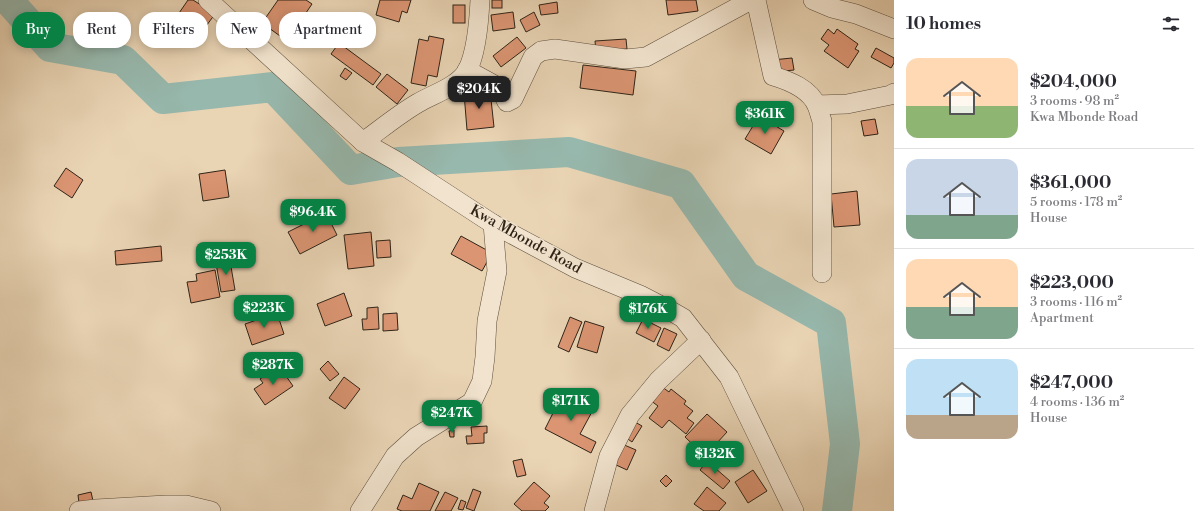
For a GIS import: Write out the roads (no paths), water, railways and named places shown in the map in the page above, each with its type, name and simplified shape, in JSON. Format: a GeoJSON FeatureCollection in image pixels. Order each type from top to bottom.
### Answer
{"type":"FeatureCollection","features":[{"type":"Feature","properties":{"kind":"street","name":"Kwa Mbonde Road"},"geometry":{"type":"LineString","coordinates":[[208,0],[363,142],[398,162],[493,224],[575,268],[640,295],[683,318],[729,377],[794,511]]}},
{"type":"Feature","properties":{"kind":"street"},"geometry":{"type":"LineString","coordinates":[[363,142],[417,103],[454,84],[467,70],[473,52],[480,0]]}},
{"type":"Feature","properties":{"kind":"street"},"geometry":{"type":"LineString","coordinates":[[467,70],[500,88],[507,102],[513,99],[533,57],[541,51],[555,49],[625,59],[646,57],[751,0]]}},
{"type":"Feature","properties":{"kind":"street"},"geometry":{"type":"LineString","coordinates":[[756,0],[774,76],[785,80],[809,93],[817,105],[822,121],[822,273]]}},
{"type":"Feature","properties":{"kind":"street"},"geometry":{"type":"LineString","coordinates":[[812,0],[832,8],[856,14],[894,29]]}},
{"type":"Feature","properties":{"kind":"street"},"geometry":{"type":"LineString","coordinates":[[817,105],[847,104],[891,95],[894,93]]}},
{"type":"Feature","properties":{"kind":"street"},"geometry":{"type":"LineString","coordinates":[[360,511],[395,456],[416,437],[472,402],[482,381],[487,321],[497,271],[493,224]]}},
{"type":"Feature","properties":{"kind":"street"},"geometry":{"type":"LineString","coordinates":[[594,511],[609,456],[630,415],[658,381],[701,340]]}},
{"type":"Feature","properties":{"kind":"street"},"geometry":{"type":"LineString","coordinates":[[79,511],[96,509],[186,508],[211,511]]}},
{"type":"Feature","properties":{"kind":"waterway"},"geometry":{"type":"LineString","coordinates":[[8,0],[50,47],[123,60],[163,99],[273,87],[351,170],[398,162],[569,152],[681,184],[746,276],[831,323],[845,444],[837,511]]}}]}
